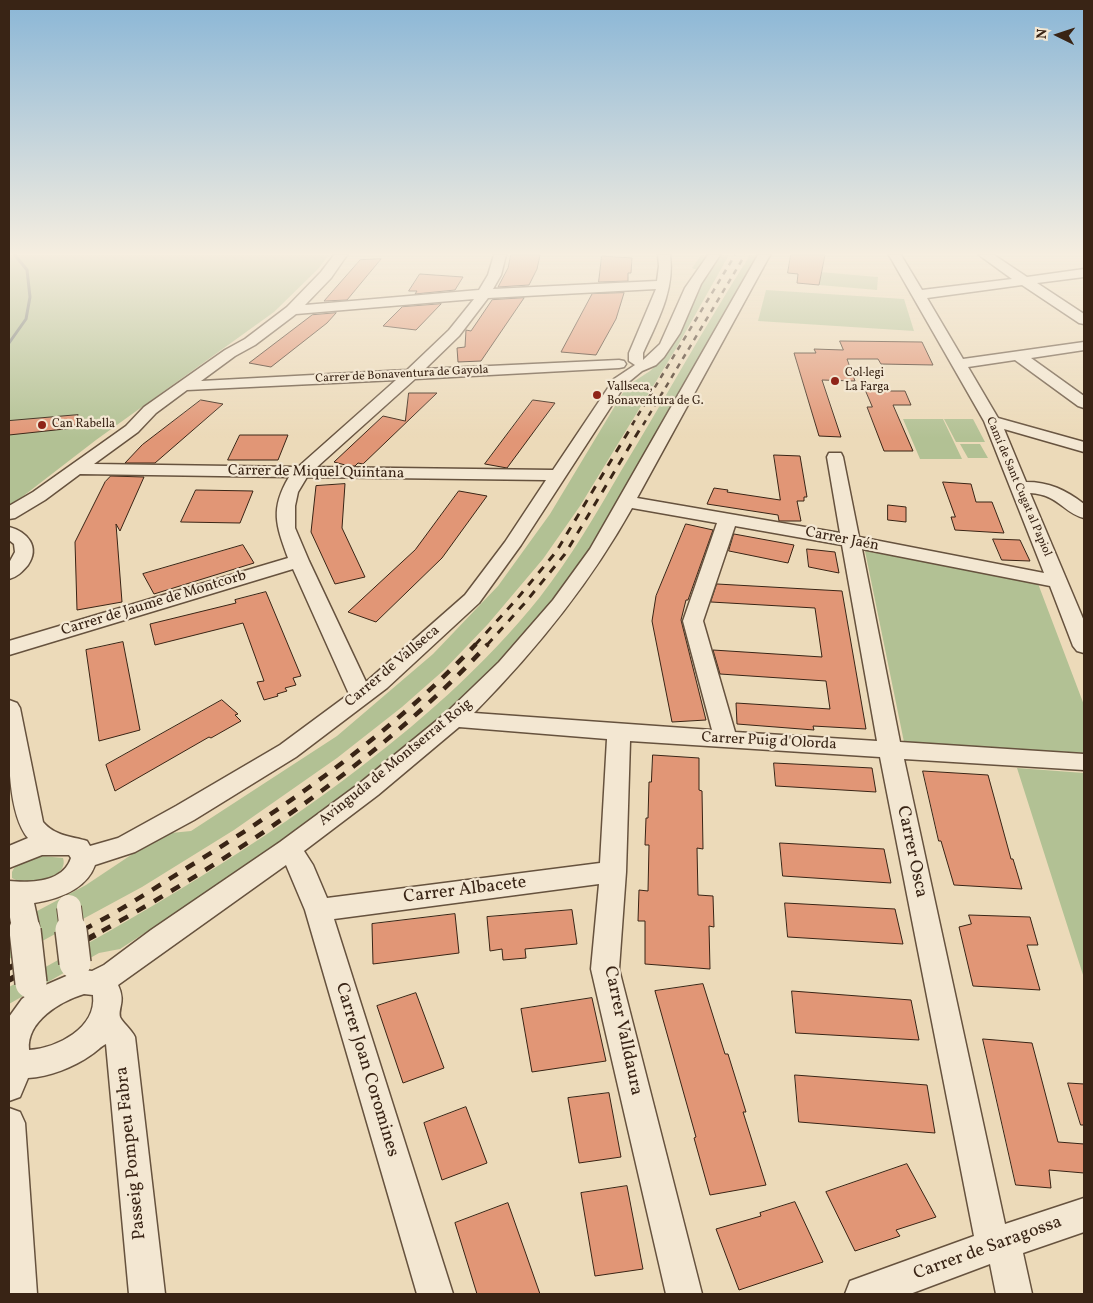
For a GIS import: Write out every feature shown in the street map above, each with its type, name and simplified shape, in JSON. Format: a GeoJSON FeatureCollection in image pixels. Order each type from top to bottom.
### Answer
{"type":"FeatureCollection","features":[{"type":"Feature","properties":{"kind":"street"},"geometry":{"type":"LineString","coordinates":[[9,514],[39,496],[132,429],[150,410],[250,342],[284,316]]}},
{"type":"Feature","properties":{"kind":"street"},"geometry":{"type":"LineString","coordinates":[[361,696],[299,561],[286,528],[286,506],[289,492],[302,473],[448,340],[469,316]]}},
{"type":"Feature","properties":{"kind":"street","name":"Carrer de Vallseca"},"geometry":{"type":"LineString","coordinates":[[84,858],[126,845],[185,813],[288,751],[380,683],[472,599],[512,545],[630,365],[652,316]]}},
{"type":"Feature","properties":{"kind":"street"},"geometry":{"type":"LineString","coordinates":[[630,365],[658,356],[678,316]]}},
{"type":"Feature","properties":{"kind":"street","name":"Avinguda de Montserrat Roig"},"geometry":{"type":"LineString","coordinates":[[93,988],[289,849],[369,789],[454,720],[507,667],[560,604],[599,550],[730,316]]}},
{"type":"Feature","properties":{"kind":"street","name":"Camí de Sant Cugat al Papiol"},"geometry":{"type":"LineString","coordinates":[[930,316],[992,421],[1084,646]]}},
{"type":"Feature","properties":{"kind":"street"},"geometry":{"type":"LineString","coordinates":[[957,364],[1084,346]]}},
{"type":"Feature","properties":{"kind":"street"},"geometry":{"type":"LineString","coordinates":[[1019,356],[1084,403]]}},
{"type":"Feature","properties":{"kind":"street","name":"Carrer de Bonaventura de Gayola"},"geometry":{"type":"LineString","coordinates":[[184,386],[630,365]]}},
{"type":"Feature","properties":{"kind":"street"},"geometry":{"type":"LineString","coordinates":[[992,421],[1084,447]]}},
{"type":"Feature","properties":{"kind":"street","name":"Carrer Osca"},"geometry":{"type":"LineString","coordinates":[[835,457],[890,749],[998,1244],[1014,1294]]}},
{"type":"Feature","properties":{"kind":"street","name":"Carrer de Miquel Quintana"},"geometry":{"type":"LineString","coordinates":[[75,470],[557,475]]}},
{"type":"Feature","properties":{"kind":"street"},"geometry":{"type":"LineString","coordinates":[[1019,486],[1048,488],[1060,493],[1084,513]]}},
{"type":"Feature","properties":{"kind":"street"},"geometry":{"type":"LineString","coordinates":[[9,573],[21,562],[25,549],[23,542],[12,534],[39,496]]}},
{"type":"Feature","properties":{"kind":"street","name":"Carrer Jaén"},"geometry":{"type":"LineString","coordinates":[[626,501],[851,541],[1059,582]]}},
{"type":"Feature","properties":{"kind":"street"},"geometry":{"type":"LineString","coordinates":[[726,740],[693,621],[728,519]]}},
{"type":"Feature","properties":{"kind":"street","name":"Carrer de Jaume de Montcorb"},"geometry":{"type":"LineString","coordinates":[[9,648],[299,561]]}},
{"type":"Feature","properties":{"kind":"street"},"geometry":{"type":"LineString","coordinates":[[9,708],[34,831],[55,845]]}},
{"type":"Feature","properties":{"kind":"street","name":"Carrer Puig d'Olorda"},"geometry":{"type":"LineString","coordinates":[[454,720],[619,733],[1084,762]]}},
{"type":"Feature","properties":{"kind":"street","name":"Carrer Valldaura"},"geometry":{"type":"LineString","coordinates":[[619,733],[613,872],[605,969],[684,1294]]}},
{"type":"Feature","properties":{"kind":"street"},"geometry":{"type":"LineString","coordinates":[[12,855],[26,832],[30,818]]}},
{"type":"Feature","properties":{"kind":"street"},"geometry":{"type":"LineString","coordinates":[[11,892],[20,900],[25,926],[23,1009],[16,1030],[13,1064],[40,1063],[70,1052],[87,1042],[93,988],[67,894],[84,858],[78,848],[55,845],[36,846],[12,855]]}},
{"type":"Feature","properties":{"kind":"street","name":"Carrer Joan Coromines"},"geometry":{"type":"LineString","coordinates":[[289,849],[300,865],[318,910],[435,1294]]}},
{"type":"Feature","properties":{"kind":"street","name":"Carrer Albacete"},"geometry":{"type":"LineString","coordinates":[[318,910],[613,872]]}},
{"type":"Feature","properties":{"kind":"street"},"geometry":{"type":"LineString","coordinates":[[11,892],[40,891],[67,894]]}},
{"type":"Feature","properties":{"kind":"street"},"geometry":{"type":"LineString","coordinates":[[23,1009],[71,986],[93,988]]}},
{"type":"Feature","properties":{"kind":"street","name":"Passeig Pompeu Fabra"},"geometry":{"type":"LineString","coordinates":[[93,988],[113,1032],[120,1037],[147,1294]]}},
{"type":"Feature","properties":{"kind":"street"},"geometry":{"type":"LineString","coordinates":[[9,1123],[19,1294]]}},
{"type":"Feature","properties":{"kind":"street","name":"Carrer de Saragossa"},"geometry":{"type":"LineString","coordinates":[[863,1294],[998,1244],[1084,1215]]}},
{"type":"Feature","properties":{"kind":"green space"},"geometry":{"type":"Polygon","coordinates":[[[9,316],[269,316],[96,440],[9,507],[9,316]]]}},
{"type":"Feature","properties":{"kind":"green space"},"geometry":{"type":"Polygon","coordinates":[[[686,316],[695,316],[580,506],[543,559],[488,624],[444,670],[402,707],[337,758],[234,830],[142,887],[9,959],[9,926],[86,885],[152,841],[171,833],[191,831],[337,736],[433,654],[498,586],[550,514],[627,386],[650,371],[664,358],[686,316]]]}},
{"type":"Feature","properties":{"kind":"green space"},"geometry":{"type":"Polygon","coordinates":[[[713,316],[724,316],[581,564],[518,645],[458,705],[326,809],[188,905],[120,949],[99,953],[9,1004],[9,987],[96,939],[223,863],[345,779],[423,717],[496,648],[540,597],[573,551],[713,316]]]}},
{"type":"Feature","properties":{"kind":"green space"},"geometry":{"type":"Polygon","coordinates":[[[759,316],[909,316],[914,331],[758,321],[759,316]]]}},
{"type":"Feature","properties":{"kind":"green space"},"geometry":{"type":"Polygon","coordinates":[[[903,419],[943,419],[962,459],[920,459],[903,419]]]}},
{"type":"Feature","properties":{"kind":"green space"},"geometry":{"type":"Polygon","coordinates":[[[944,419],[973,419],[985,442],[956,442],[944,419]]]}},
{"type":"Feature","properties":{"kind":"green space"},"geometry":{"type":"Polygon","coordinates":[[[960,444],[980,444],[988,458],[968,458],[960,444]]]}},
{"type":"Feature","properties":{"kind":"green space"},"geometry":{"type":"Polygon","coordinates":[[[865,551],[1037,581],[1084,705],[1084,753],[904,742],[865,551]]]}},
{"type":"Feature","properties":{"kind":"green space"},"geometry":{"type":"Polygon","coordinates":[[[1017,768],[1084,773],[1084,978],[1017,768]]]}},
{"type":"Feature","properties":{"kind":"green space"},"geometry":{"type":"Polygon","coordinates":[[[42,856],[63,858],[63,865],[60,871],[53,876],[36,881],[18,881],[12,878],[14,868],[25,861],[42,856]]]}},
{"type":"Feature","properties":{"kind":"building"},"geometry":{"type":"Polygon","coordinates":[[[311,316],[333,316],[271,367],[249,363],[311,316]]]}},
{"type":"Feature","properties":{"kind":"building"},"geometry":{"type":"Polygon","coordinates":[[[393,316],[430,316],[416,330],[383,326],[393,316]]]}},
{"type":"Feature","properties":{"kind":"building"},"geometry":{"type":"Polygon","coordinates":[[[481,316],[512,316],[481,361],[458,362],[457,348],[465,347],[466,330],[471,331],[481,316]]]}},
{"type":"Feature","properties":{"kind":"building"},"geometry":{"type":"Polygon","coordinates":[[[580,316],[617,316],[596,355],[561,352],[580,316]]]}},
{"type":"Feature","properties":{"kind":"building"},"geometry":{"type":"Polygon","coordinates":[[[840,341],[922,342],[933,365],[881,364],[878,359],[847,359],[855,381],[822,380],[841,437],[819,436],[794,353],[816,353],[814,349],[843,350],[840,341]]]}},
{"type":"Feature","properties":{"kind":"building"},"geometry":{"type":"Polygon","coordinates":[[[866,391],[905,391],[911,405],[893,405],[913,451],[884,451],[867,407],[872,407],[866,391]]]}},
{"type":"Feature","properties":{"kind":"building"},"geometry":{"type":"Polygon","coordinates":[[[409,393],[437,393],[363,464],[358,463],[355,466],[349,466],[334,462],[383,416],[405,421],[409,393]]]}},
{"type":"Feature","properties":{"kind":"building"},"geometry":{"type":"Polygon","coordinates":[[[201,400],[223,404],[155,463],[125,463],[142,445],[201,400]]]}},
{"type":"Feature","properties":{"kind":"building"},"geometry":{"type":"Polygon","coordinates":[[[533,400],[555,403],[507,468],[485,464],[533,400]]]}},
{"type":"Feature","properties":{"kind":"building","name":"Can Rabella"},"geometry":{"type":"Polygon","coordinates":[[[78,415],[74,428],[9,435],[9,421],[78,415]]]}},
{"type":"Feature","properties":{"kind":"building"},"geometry":{"type":"Polygon","coordinates":[[[240,435],[288,435],[278,460],[228,460],[240,435]]]}},
{"type":"Feature","properties":{"kind":"building"},"geometry":{"type":"Polygon","coordinates":[[[774,455],[800,456],[807,497],[804,497],[804,501],[797,501],[801,521],[779,521],[778,515],[707,504],[714,488],[728,490],[727,492],[780,500],[774,455]]]}},
{"type":"Feature","properties":{"kind":"building"},"geometry":{"type":"Polygon","coordinates":[[[111,476],[144,477],[120,531],[116,524],[122,602],[77,610],[75,542],[105,482],[111,476]]]}},
{"type":"Feature","properties":{"kind":"building"},"geometry":{"type":"Polygon","coordinates":[[[943,482],[971,484],[976,502],[992,502],[1004,533],[955,530],[951,517],[955,517],[943,482]]]}},
{"type":"Feature","properties":{"kind":"building"},"geometry":{"type":"Polygon","coordinates":[[[345,484],[342,528],[365,577],[335,584],[311,532],[316,486],[345,484]]]}},
{"type":"Feature","properties":{"kind":"building"},"geometry":{"type":"Polygon","coordinates":[[[196,490],[253,491],[240,523],[181,522],[196,490]]]}},
{"type":"Feature","properties":{"kind":"building"},"geometry":{"type":"Polygon","coordinates":[[[459,491],[487,496],[442,558],[376,622],[348,612],[415,550],[459,491]]]}},
{"type":"Feature","properties":{"kind":"building"},"geometry":{"type":"Polygon","coordinates":[[[888,505],[906,507],[906,522],[888,520],[888,505]]]}},
{"type":"Feature","properties":{"kind":"building"},"geometry":{"type":"Polygon","coordinates":[[[686,524],[713,530],[688,600],[686,600],[681,620],[706,720],[672,722],[652,621],[656,596],[686,524]]]}},
{"type":"Feature","properties":{"kind":"building"},"geometry":{"type":"Polygon","coordinates":[[[734,534],[794,545],[788,563],[729,551],[734,534]]]}},
{"type":"Feature","properties":{"kind":"building"},"geometry":{"type":"Polygon","coordinates":[[[993,539],[1020,540],[1030,561],[1002,560],[993,539]]]}},
{"type":"Feature","properties":{"kind":"building"},"geometry":{"type":"Polygon","coordinates":[[[243,545],[254,563],[154,594],[143,574],[243,545]]]}},
{"type":"Feature","properties":{"kind":"building"},"geometry":{"type":"Polygon","coordinates":[[[807,549],[835,552],[839,573],[809,567],[807,549]]]}},
{"type":"Feature","properties":{"kind":"building"},"geometry":{"type":"Polygon","coordinates":[[[717,584],[842,591],[866,729],[813,726],[814,730],[737,724],[736,703],[830,709],[826,681],[720,674],[713,650],[822,657],[815,608],[711,602],[717,584]]]}},
{"type":"Feature","properties":{"kind":"building"},"geometry":{"type":"Polygon","coordinates":[[[266,592],[301,676],[293,678],[296,685],[285,688],[287,691],[277,694],[278,696],[264,700],[257,682],[264,681],[243,623],[155,645],[150,624],[236,603],[235,600],[266,592]]]}},
{"type":"Feature","properties":{"kind":"building"},"geometry":{"type":"Polygon","coordinates":[[[123,642],[140,730],[99,741],[86,650],[123,642]]]}},
{"type":"Feature","properties":{"kind":"building"},"geometry":{"type":"Polygon","coordinates":[[[222,700],[238,714],[235,715],[241,721],[211,738],[209,737],[115,791],[106,765],[222,700]]]}},
{"type":"Feature","properties":{"kind":"building"},"geometry":{"type":"Polygon","coordinates":[[[653,755],[699,758],[699,790],[702,791],[703,849],[697,848],[698,895],[713,896],[714,927],[709,926],[710,969],[645,964],[645,921],[638,921],[639,890],[648,891],[649,845],[645,845],[649,782],[651,782],[653,755]]]}},
{"type":"Feature","properties":{"kind":"building"},"geometry":{"type":"Polygon","coordinates":[[[774,763],[872,768],[876,792],[776,786],[774,763]]]}},
{"type":"Feature","properties":{"kind":"building"},"geometry":{"type":"Polygon","coordinates":[[[923,771],[988,775],[1011,859],[1013,859],[1022,889],[954,885],[941,841],[939,841],[923,771]]]}},
{"type":"Feature","properties":{"kind":"building"},"geometry":{"type":"Polygon","coordinates":[[[780,843],[884,849],[891,883],[783,876],[780,843]]]}},
{"type":"Feature","properties":{"kind":"building"},"geometry":{"type":"Polygon","coordinates":[[[785,903],[895,909],[903,944],[788,937],[785,903]]]}},
{"type":"Feature","properties":{"kind":"building"},"geometry":{"type":"Polygon","coordinates":[[[572,910],[577,944],[525,949],[526,958],[503,960],[502,949],[490,951],[487,917],[572,910]]]}},
{"type":"Feature","properties":{"kind":"building"},"geometry":{"type":"Polygon","coordinates":[[[455,914],[459,953],[373,964],[372,924],[455,914]]]}},
{"type":"Feature","properties":{"kind":"building"},"geometry":{"type":"Polygon","coordinates":[[[969,915],[1030,917],[1038,945],[1027,945],[1040,990],[973,986],[959,927],[971,924],[969,915]]]}},
{"type":"Feature","properties":{"kind":"building"},"geometry":{"type":"Polygon","coordinates":[[[703,984],[725,1054],[728,1054],[746,1112],[743,1112],[766,1185],[710,1195],[694,1138],[696,1137],[655,991],[703,984]]]}},
{"type":"Feature","properties":{"kind":"building"},"geometry":{"type":"Polygon","coordinates":[[[792,991],[911,1000],[919,1040],[796,1033],[792,991]]]}},
{"type":"Feature","properties":{"kind":"building"},"geometry":{"type":"Polygon","coordinates":[[[416,993],[444,1068],[403,1083],[377,1006],[416,993]]]}},
{"type":"Feature","properties":{"kind":"building"},"geometry":{"type":"Polygon","coordinates":[[[592,998],[606,1061],[532,1072],[521,1009],[592,998]]]}},
{"type":"Feature","properties":{"kind":"building"},"geometry":{"type":"Polygon","coordinates":[[[983,1039],[1032,1043],[1058,1142],[1084,1144],[1084,1173],[1049,1170],[1051,1188],[1016,1185],[983,1039]]]}},
{"type":"Feature","properties":{"kind":"building"},"geometry":{"type":"Polygon","coordinates":[[[795,1075],[927,1085],[935,1133],[799,1122],[795,1075]]]}},
{"type":"Feature","properties":{"kind":"building"},"geometry":{"type":"Polygon","coordinates":[[[1068,1083],[1084,1084],[1084,1125],[1081,1125],[1068,1083]]]}},
{"type":"Feature","properties":{"kind":"building"},"geometry":{"type":"Polygon","coordinates":[[[609,1093],[621,1157],[579,1163],[568,1098],[609,1093]]]}},
{"type":"Feature","properties":{"kind":"building"},"geometry":{"type":"Polygon","coordinates":[[[466,1107],[487,1163],[442,1180],[424,1123],[466,1107]]]}},
{"type":"Feature","properties":{"kind":"building"},"geometry":{"type":"Polygon","coordinates":[[[907,1164],[936,1217],[896,1230],[900,1236],[855,1251],[826,1192],[907,1164]]]}},
{"type":"Feature","properties":{"kind":"building"},"geometry":{"type":"Polygon","coordinates":[[[627,1186],[643,1269],[595,1276],[581,1193],[627,1186]]]}},
{"type":"Feature","properties":{"kind":"building"},"geometry":{"type":"Polygon","coordinates":[[[795,1202],[823,1262],[739,1290],[716,1229],[761,1216],[760,1213],[795,1202]]]}},
{"type":"Feature","properties":{"kind":"building"},"geometry":{"type":"Polygon","coordinates":[[[508,1203],[540,1294],[477,1294],[455,1223],[508,1203]]]}},
{"type":"Feature","properties":{"kind":"waterway"},"geometry":{"type":"LineString","coordinates":[[9,343],[27,316]]}},
{"type":"Feature","properties":{"kind":"railway"},"geometry":{"type":"LineString","coordinates":[[632,425],[698,316]]}},
{"type":"Feature","properties":{"kind":"railway"},"geometry":{"type":"LineString","coordinates":[[643,425],[709,316]]}},
{"type":"Feature","properties":{"kind":"railway"},"geometry":{"type":"LineString","coordinates":[[475,645],[556,552],[633,424]]}},
{"type":"Feature","properties":{"kind":"railway"},"geometry":{"type":"LineString","coordinates":[[487,645],[565,554],[643,424]]}},
{"type":"Feature","properties":{"kind":"railway"},"geometry":{"type":"LineString","coordinates":[[102,931],[204,871],[306,802],[402,726],[447,686],[488,644]]}},
{"type":"Feature","properties":{"kind":"railway"},"geometry":{"type":"LineString","coordinates":[[83,930],[164,883],[303,791],[411,707],[475,645]]}},
{"type":"Feature","properties":{"kind":"railway"},"geometry":{"type":"LineString","coordinates":[[84,941],[104,930]]}},
{"type":"Feature","properties":{"kind":"railway"},"geometry":{"type":"LineString","coordinates":[[9,968],[17,964]]}},
{"type":"Feature","properties":{"kind":"railway"},"geometry":{"type":"LineString","coordinates":[[9,980],[18,975]]}},
{"type":"Feature","properties":{"kind":"place","name":"Col·legi La Farga"},"geometry":{"type":"Point","coordinates":[835,381]}},
{"type":"Feature","properties":{"kind":"place","name":"Vallseca, Bonaventura de G."},"geometry":{"type":"Point","coordinates":[597,395]}},
{"type":"Feature","properties":{"kind":"place","name":"Can Rabella"},"geometry":{"type":"Point","coordinates":[42,425]}}]}
